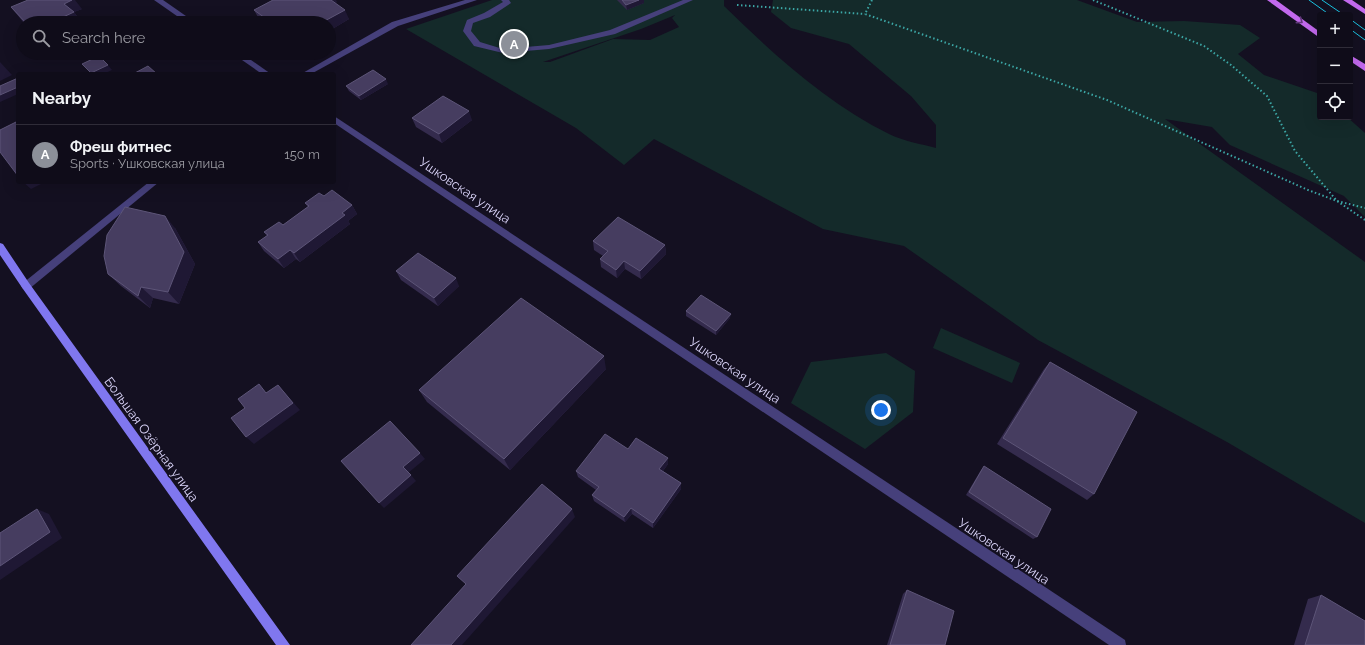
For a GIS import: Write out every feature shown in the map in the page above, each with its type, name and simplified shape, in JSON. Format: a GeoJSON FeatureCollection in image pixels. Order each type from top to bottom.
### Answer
{"type":"FeatureCollection","features":[{"type":"Feature","properties":{"kind":"main road"},"geometry":{"type":"LineString","coordinates":[[1271,0],[1317,34]]}},
{"type":"Feature","properties":{"kind":"main road"},"geometry":{"type":"LineString","coordinates":[[1347,0],[1365,12]]}},
{"type":"Feature","properties":{"kind":"main road"},"geometry":{"type":"LineString","coordinates":[[1353,59],[1365,68]]}},
{"type":"Feature","properties":{"kind":"street"},"geometry":{"type":"LineString","coordinates":[[158,0],[182,16]]}},
{"type":"Feature","properties":{"kind":"street"},"geometry":{"type":"LineString","coordinates":[[336,57],[395,24],[473,0]]}},
{"type":"Feature","properties":{"kind":"street"},"geometry":{"type":"LineString","coordinates":[[505,0],[507,4],[470,22],[468,31],[477,44],[503,51],[549,47],[612,32],[689,0]]}},
{"type":"Feature","properties":{"kind":"street"},"geometry":{"type":"LineString","coordinates":[[246,60],[264,72]]}},
{"type":"Feature","properties":{"kind":"street"},"geometry":{"type":"LineString","coordinates":[[309,72],[330,60]]}},
{"type":"Feature","properties":{"kind":"street","name":"Ушковская улица"},"geometry":{"type":"LineString","coordinates":[[336,120],[1120,645]]}},
{"type":"Feature","properties":{"kind":"street"},"geometry":{"type":"LineString","coordinates":[[26,286],[153,184]]}},
{"type":"Feature","properties":{"kind":"street","name":"Большая Озёрная улица"},"geometry":{"type":"LineString","coordinates":[[0,247],[26,286],[284,645]]}},
{"type":"Feature","properties":{"kind":"path"},"geometry":{"type":"LineString","coordinates":[[865,14],[872,0]]}},
{"type":"Feature","properties":{"kind":"path"},"geometry":{"type":"LineString","coordinates":[[1093,0],[1204,46],[1231,64],[1267,96],[1294,151],[1337,201],[1365,220]]}},
{"type":"Feature","properties":{"kind":"path"},"geometry":{"type":"LineString","coordinates":[[736,5],[865,14],[1107,100],[1337,201],[1365,208]]}},
{"type":"Feature","properties":{"kind":"green space"},"geometry":{"type":"Polygon","coordinates":[[[492,0],[724,0],[724,6],[781,59],[822,93],[866,122],[889,134],[936,148],[936,125],[911,96],[849,44],[791,28],[771,12],[773,0],[1077,0],[1137,22],[1184,21],[1240,25],[1260,38],[1238,54],[1264,75],[1317,93],[1317,120],[1350,120],[1365,133],[1365,217],[1344,196],[1230,145],[1212,127],[1165,119],[1365,262],[1365,523],[1227,442],[1038,340],[904,246],[823,229],[654,139],[624,165],[576,128],[406,29],[492,0]],[[675,15],[641,29],[543,62],[550,62],[613,39],[650,40],[679,27],[672,18],[675,15]]]}},
{"type":"Feature","properties":{"kind":"green space"},"geometry":{"type":"Polygon","coordinates":[[[941,328],[1020,363],[1012,383],[933,348],[941,328]]]}},
{"type":"Feature","properties":{"kind":"green space"},"geometry":{"type":"Polygon","coordinates":[[[886,353],[915,371],[913,412],[865,449],[791,403],[811,362],[886,353]]]}},
{"type":"Feature","properties":{"kind":"building"},"geometry":{"type":"Polygon","coordinates":[[[28,0],[72,0],[64,4],[74,12],[65,16],[19,16],[11,7],[28,0]]]}},
{"type":"Feature","properties":{"kind":"building"},"geometry":{"type":"Polygon","coordinates":[[[273,0],[331,0],[345,10],[334,16],[262,16],[254,10],[273,0]]]}},
{"type":"Feature","properties":{"kind":"building"},"geometry":{"type":"Polygon","coordinates":[[[622,0],[639,0],[626,5],[622,0]]]}},
{"type":"Feature","properties":{"kind":"building"},"geometry":{"type":"Polygon","coordinates":[[[90,60],[103,60],[108,65],[90,72],[82,64],[90,60]]]}},
{"type":"Feature","properties":{"kind":"building"},"geometry":{"type":"Polygon","coordinates":[[[148,66],[155,72],[137,72],[148,66]]]}},
{"type":"Feature","properties":{"kind":"building"},"geometry":{"type":"Polygon","coordinates":[[[373,70],[386,79],[359,96],[346,86],[373,70]]]}},
{"type":"Feature","properties":{"kind":"building"},"geometry":{"type":"Polygon","coordinates":[[[16,79],[16,88],[0,95],[0,86],[16,79]]]}},
{"type":"Feature","properties":{"kind":"building"},"geometry":{"type":"Polygon","coordinates":[[[443,96],[469,111],[439,134],[412,118],[443,96]]]}},
{"type":"Feature","properties":{"kind":"building"},"geometry":{"type":"Polygon","coordinates":[[[16,122],[16,173],[0,152],[0,130],[16,122]]]}},
{"type":"Feature","properties":{"kind":"building"},"geometry":{"type":"Polygon","coordinates":[[[332,190],[352,205],[342,213],[345,215],[294,253],[290,250],[278,259],[258,242],[268,235],[264,232],[279,222],[283,225],[309,206],[305,203],[319,193],[324,196],[332,190]]]}},
{"type":"Feature","properties":{"kind":"building"},"geometry":{"type":"Polygon","coordinates":[[[125,207],[165,216],[184,252],[168,292],[141,287],[138,296],[108,274],[104,256],[107,235],[125,207]]]}},
{"type":"Feature","properties":{"kind":"building"},"geometry":{"type":"Polygon","coordinates":[[[618,217],[665,245],[640,271],[624,261],[616,270],[600,259],[608,251],[593,241],[618,217]]]}},
{"type":"Feature","properties":{"kind":"building"},"geometry":{"type":"Polygon","coordinates":[[[418,253],[456,278],[434,298],[396,271],[418,253]]]}},
{"type":"Feature","properties":{"kind":"building"},"geometry":{"type":"Polygon","coordinates":[[[701,295],[731,314],[716,331],[686,311],[701,295]]]}},
{"type":"Feature","properties":{"kind":"building"},"geometry":{"type":"Polygon","coordinates":[[[521,298],[604,356],[504,459],[419,390],[521,298]]]}},
{"type":"Feature","properties":{"kind":"building"},"geometry":{"type":"Polygon","coordinates":[[[1050,362],[1137,412],[1094,494],[1003,438],[1050,362]]]}},
{"type":"Feature","properties":{"kind":"building"},"geometry":{"type":"Polygon","coordinates":[[[259,384],[266,393],[278,385],[293,403],[246,437],[231,418],[245,408],[238,399],[259,384]]]}},
{"type":"Feature","properties":{"kind":"building"},"geometry":{"type":"Polygon","coordinates":[[[390,421],[420,453],[403,467],[411,475],[379,503],[341,461],[390,421]]]}},
{"type":"Feature","properties":{"kind":"building"},"geometry":{"type":"Polygon","coordinates":[[[605,434],[628,449],[636,438],[668,458],[659,469],[681,483],[653,523],[631,508],[624,517],[592,495],[599,487],[576,471],[605,434]]]}},
{"type":"Feature","properties":{"kind":"building"},"geometry":{"type":"Polygon","coordinates":[[[984,466],[1051,509],[1037,537],[969,492],[984,466]]]}},
{"type":"Feature","properties":{"kind":"building"},"geometry":{"type":"Polygon","coordinates":[[[542,484],[572,509],[451,645],[411,645],[466,584],[457,576],[542,484]]]}},
{"type":"Feature","properties":{"kind":"building"},"geometry":{"type":"Polygon","coordinates":[[[37,509],[50,532],[0,566],[0,533],[37,509]]]}},
{"type":"Feature","properties":{"kind":"building"},"geometry":{"type":"Polygon","coordinates":[[[907,590],[954,611],[945,645],[890,645],[907,590]]]}},
{"type":"Feature","properties":{"kind":"building"},"geometry":{"type":"Polygon","coordinates":[[[1321,595],[1365,621],[1365,645],[1305,645],[1321,595]]]}},
{"type":"Feature","properties":{"kind":"tram line"},"geometry":{"type":"LineString","coordinates":[[1309,0],[1326,12]]}},
{"type":"Feature","properties":{"kind":"tram line"},"geometry":{"type":"LineString","coordinates":[[1322,0],[1340,12]]}},
{"type":"Feature","properties":{"kind":"tram line"},"geometry":{"type":"LineString","coordinates":[[1353,21],[1365,30]]}},
{"type":"Feature","properties":{"kind":"tram line"},"geometry":{"type":"LineString","coordinates":[[1353,31],[1365,40]]}},
{"type":"Feature","properties":{"kind":"place","name":"Фреш фитнес"},"geometry":{"type":"Point","coordinates":[514,44]}}]}
